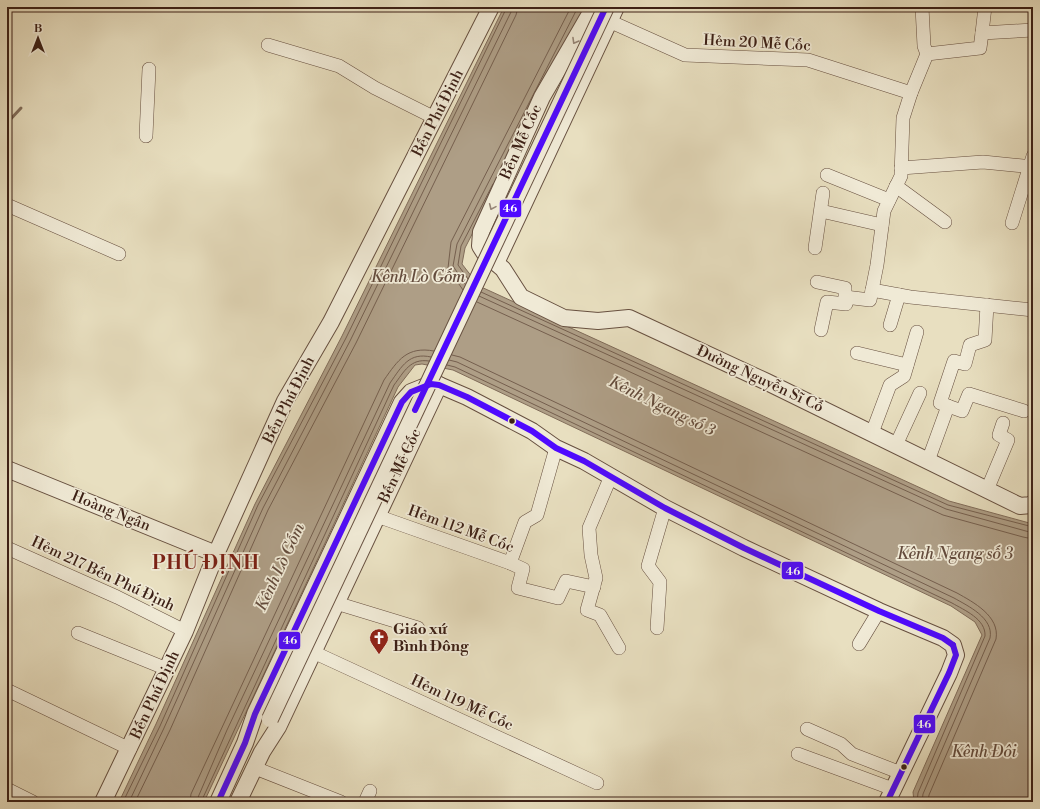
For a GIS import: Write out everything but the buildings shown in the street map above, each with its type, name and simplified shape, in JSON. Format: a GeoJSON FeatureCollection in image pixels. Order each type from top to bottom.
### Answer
{"type":"FeatureCollection","features":[{"type":"Feature","properties":{"kind":"street","name":"Bến Phú Định"},"geometry":{"type":"LineString","coordinates":[[103,802],[130,749],[185,631],[216,554],[285,401],[331,322],[491,7]]}},
{"type":"Feature","properties":{"kind":"street","name":"Bến Mễ Cốc"},"geometry":{"type":"LineString","coordinates":[[594,7],[542,97],[481,232],[480,246],[489,260],[496,263],[610,12]]}},
{"type":"Feature","properties":{"kind":"street"},"geometry":{"type":"LineString","coordinates":[[817,282],[845,288],[845,297],[870,300],[884,211],[900,176],[903,118],[911,93],[927,54],[924,46],[922,7]]}},
{"type":"Feature","properties":{"kind":"street"},"geometry":{"type":"LineString","coordinates":[[927,54],[980,48],[986,7]]}},
{"type":"Feature","properties":{"kind":"street"},"geometry":{"type":"LineString","coordinates":[[270,719],[610,12]]}},
{"type":"Feature","properties":{"kind":"street","name":"Hẻm 20 Mễ Cốc"},"geometry":{"type":"LineString","coordinates":[[610,12],[686,55],[808,60],[911,93]]}},
{"type":"Feature","properties":{"kind":"street"},"geometry":{"type":"LineString","coordinates":[[982,34],[1033,30]]}},
{"type":"Feature","properties":{"kind":"street"},"geometry":{"type":"LineString","coordinates":[[268,45],[339,66],[375,88],[435,118]]}},
{"type":"Feature","properties":{"kind":"street"},"geometry":{"type":"LineString","coordinates":[[146,136],[149,69]]}},
{"type":"Feature","properties":{"kind":"street"},"geometry":{"type":"LineString","coordinates":[[900,168],[983,162],[1032,163],[1012,223]]}},
{"type":"Feature","properties":{"kind":"street"},"geometry":{"type":"LineString","coordinates":[[827,175],[889,200]]}},
{"type":"Feature","properties":{"kind":"street"},"geometry":{"type":"LineString","coordinates":[[896,186],[945,222]]}},
{"type":"Feature","properties":{"kind":"street"},"geometry":{"type":"LineString","coordinates":[[815,248],[823,193]]}},
{"type":"Feature","properties":{"kind":"street"},"geometry":{"type":"LineString","coordinates":[[7,205],[119,254]]}},
{"type":"Feature","properties":{"kind":"street"},"geometry":{"type":"LineString","coordinates":[[821,211],[882,225]]}},
{"type":"Feature","properties":{"kind":"street","name":"Đường Nguyễn Sĩ Cố"},"geometry":{"type":"LineString","coordinates":[[496,263],[503,269],[521,297],[564,318],[598,321],[629,318],[754,376],[1020,506],[1032,504]]}},
{"type":"Feature","properties":{"kind":"street"},"geometry":{"type":"LineString","coordinates":[[872,290],[899,295],[1033,310]]}},
{"type":"Feature","properties":{"kind":"street"},"geometry":{"type":"LineString","coordinates":[[890,325],[899,295]]}},
{"type":"Feature","properties":{"kind":"street"},"geometry":{"type":"LineString","coordinates":[[821,330],[827,302],[846,304],[848,297]]}},
{"type":"Feature","properties":{"kind":"street"},"geometry":{"type":"LineString","coordinates":[[987,305],[985,340],[970,345],[965,364],[954,362],[940,403],[962,411],[969,394],[1024,411]]}},
{"type":"Feature","properties":{"kind":"street"},"geometry":{"type":"LineString","coordinates":[[872,433],[890,386],[904,376],[917,332]]}},
{"type":"Feature","properties":{"kind":"street"},"geometry":{"type":"LineString","coordinates":[[857,353],[908,365]]}},
{"type":"Feature","properties":{"kind":"street","name":"Bến Mễ Cốc"},"geometry":{"type":"LineString","coordinates":[[218,802],[245,743],[255,714],[402,402],[411,392],[418,388],[431,384],[439,385],[278,726],[262,752],[238,802]]}},
{"type":"Feature","properties":{"kind":"street"},"geometry":{"type":"LineString","coordinates":[[439,385],[467,397],[532,431],[556,448],[611,476],[665,508],[879,611],[943,638],[953,645],[956,655],[949,674],[890,796],[798,754]]}},
{"type":"Feature","properties":{"kind":"street"},"geometry":{"type":"LineString","coordinates":[[896,445],[920,393]]}},
{"type":"Feature","properties":{"kind":"street"},"geometry":{"type":"LineString","coordinates":[[928,461],[948,406]]}},
{"type":"Feature","properties":{"kind":"street"},"geometry":{"type":"LineString","coordinates":[[987,490],[1008,440],[999,435],[1003,422]]}},
{"type":"Feature","properties":{"kind":"street"},"geometry":{"type":"LineString","coordinates":[[510,563],[524,522],[537,515],[556,448]]}},
{"type":"Feature","properties":{"kind":"street","name":"Hoàng Ngân"},"geometry":{"type":"LineString","coordinates":[[7,469],[216,554]]}},
{"type":"Feature","properties":{"kind":"street"},"geometry":{"type":"LineString","coordinates":[[611,476],[589,528],[591,555],[596,578],[587,610],[600,615],[619,648]]}},
{"type":"Feature","properties":{"kind":"street"},"geometry":{"type":"LineString","coordinates":[[657,628],[660,582],[648,566],[665,508]]}},
{"type":"Feature","properties":{"kind":"street","name":"Hẻm 112 Mễ Cốc"},"geometry":{"type":"LineString","coordinates":[[377,516],[510,563],[523,569],[518,588],[558,598],[566,581],[594,587]]}},
{"type":"Feature","properties":{"kind":"street","name":"Hẻm 217 Bến Phú Định"},"geometry":{"type":"LineString","coordinates":[[7,548],[118,597],[185,631]]}},
{"type":"Feature","properties":{"kind":"street"},"geometry":{"type":"LineString","coordinates":[[336,603],[418,628]]}},
{"type":"Feature","properties":{"kind":"street"},"geometry":{"type":"LineString","coordinates":[[859,644],[879,611]]}},
{"type":"Feature","properties":{"kind":"street"},"geometry":{"type":"LineString","coordinates":[[78,633],[167,668]]}},
{"type":"Feature","properties":{"kind":"street","name":"Hẻm 119 Mễ Cốc"},"geometry":{"type":"LineString","coordinates":[[313,652],[597,783]]}},
{"type":"Feature","properties":{"kind":"street"},"geometry":{"type":"LineString","coordinates":[[7,690],[130,749]]}},
{"type":"Feature","properties":{"kind":"street","name":"Bến Mễ Cốc"},"geometry":{"type":"LineString","coordinates":[[245,743],[270,719]]}},
{"type":"Feature","properties":{"kind":"street","name":"Bến Mễ Cốc"},"geometry":{"type":"LineString","coordinates":[[262,752],[270,719]]}},
{"type":"Feature","properties":{"kind":"street"},"geometry":{"type":"LineString","coordinates":[[807,729],[841,744],[852,754],[901,773]]}},
{"type":"Feature","properties":{"kind":"street"},"geometry":{"type":"LineString","coordinates":[[255,768],[340,802]]}},
{"type":"Feature","properties":{"kind":"street"},"geometry":{"type":"LineString","coordinates":[[7,788],[33,802]]}},
{"type":"Feature","properties":{"kind":"water"},"geometry":{"type":"Polygon","coordinates":[[[504,7],[588,7],[465,248],[462,264],[479,286],[949,501],[1033,524],[1033,802],[914,802],[913,792],[982,635],[975,622],[951,606],[453,370],[422,364],[415,365],[398,387],[204,802],[119,802],[156,724],[255,504],[342,336],[504,7]]]}},
{"type":"Feature","properties":{"kind":"waterway"},"geometry":{"type":"LineString","coordinates":[[7,123],[21,108]]}},
{"type":"Feature","properties":{"kind":"transit line","name":"46"},"geometry":{"type":"LineString","coordinates":[[415,410],[606,7]]}},
{"type":"Feature","properties":{"kind":"transit line","name":"46"},"geometry":{"type":"LineString","coordinates":[[218,802],[245,743],[255,714],[402,402],[411,392],[431,384],[439,385],[467,397],[532,431],[556,448],[584,461],[665,508],[744,548],[879,611],[943,638],[953,645]]}},
{"type":"Feature","properties":{"kind":"transit line","name":"46"},"geometry":{"type":"LineString","coordinates":[[887,802],[949,673],[956,655],[953,645]]}},
{"type":"Feature","properties":{"kind":"place","name":"Giáo xứ Bình Đông"},"geometry":{"type":"Point","coordinates":[379,655]}},
{"type":"Feature","properties":{"kind":"district","name":"PHÚ ĐỊNH"},"geometry":{"type":"Point","coordinates":[206,563]}},
{"type":"Feature","properties":{"kind":"water label","name":"Kênh Lò Gốm"},"geometry":{"type":"Point","coordinates":[418,277]}},
{"type":"Feature","properties":{"kind":"water label","name":"Kênh Ngang số 3"},"geometry":{"type":"Point","coordinates":[662,406]}},
{"type":"Feature","properties":{"kind":"water label","name":"Kênh Ngang số 3"},"geometry":{"type":"Point","coordinates":[955,554]}},
{"type":"Feature","properties":{"kind":"water label","name":"Kênh Lò Gốm"},"geometry":{"type":"Point","coordinates":[280,567]}},
{"type":"Feature","properties":{"kind":"water label","name":"Kênh Đôi"},"geometry":{"type":"Point","coordinates":[984,752]}}]}
